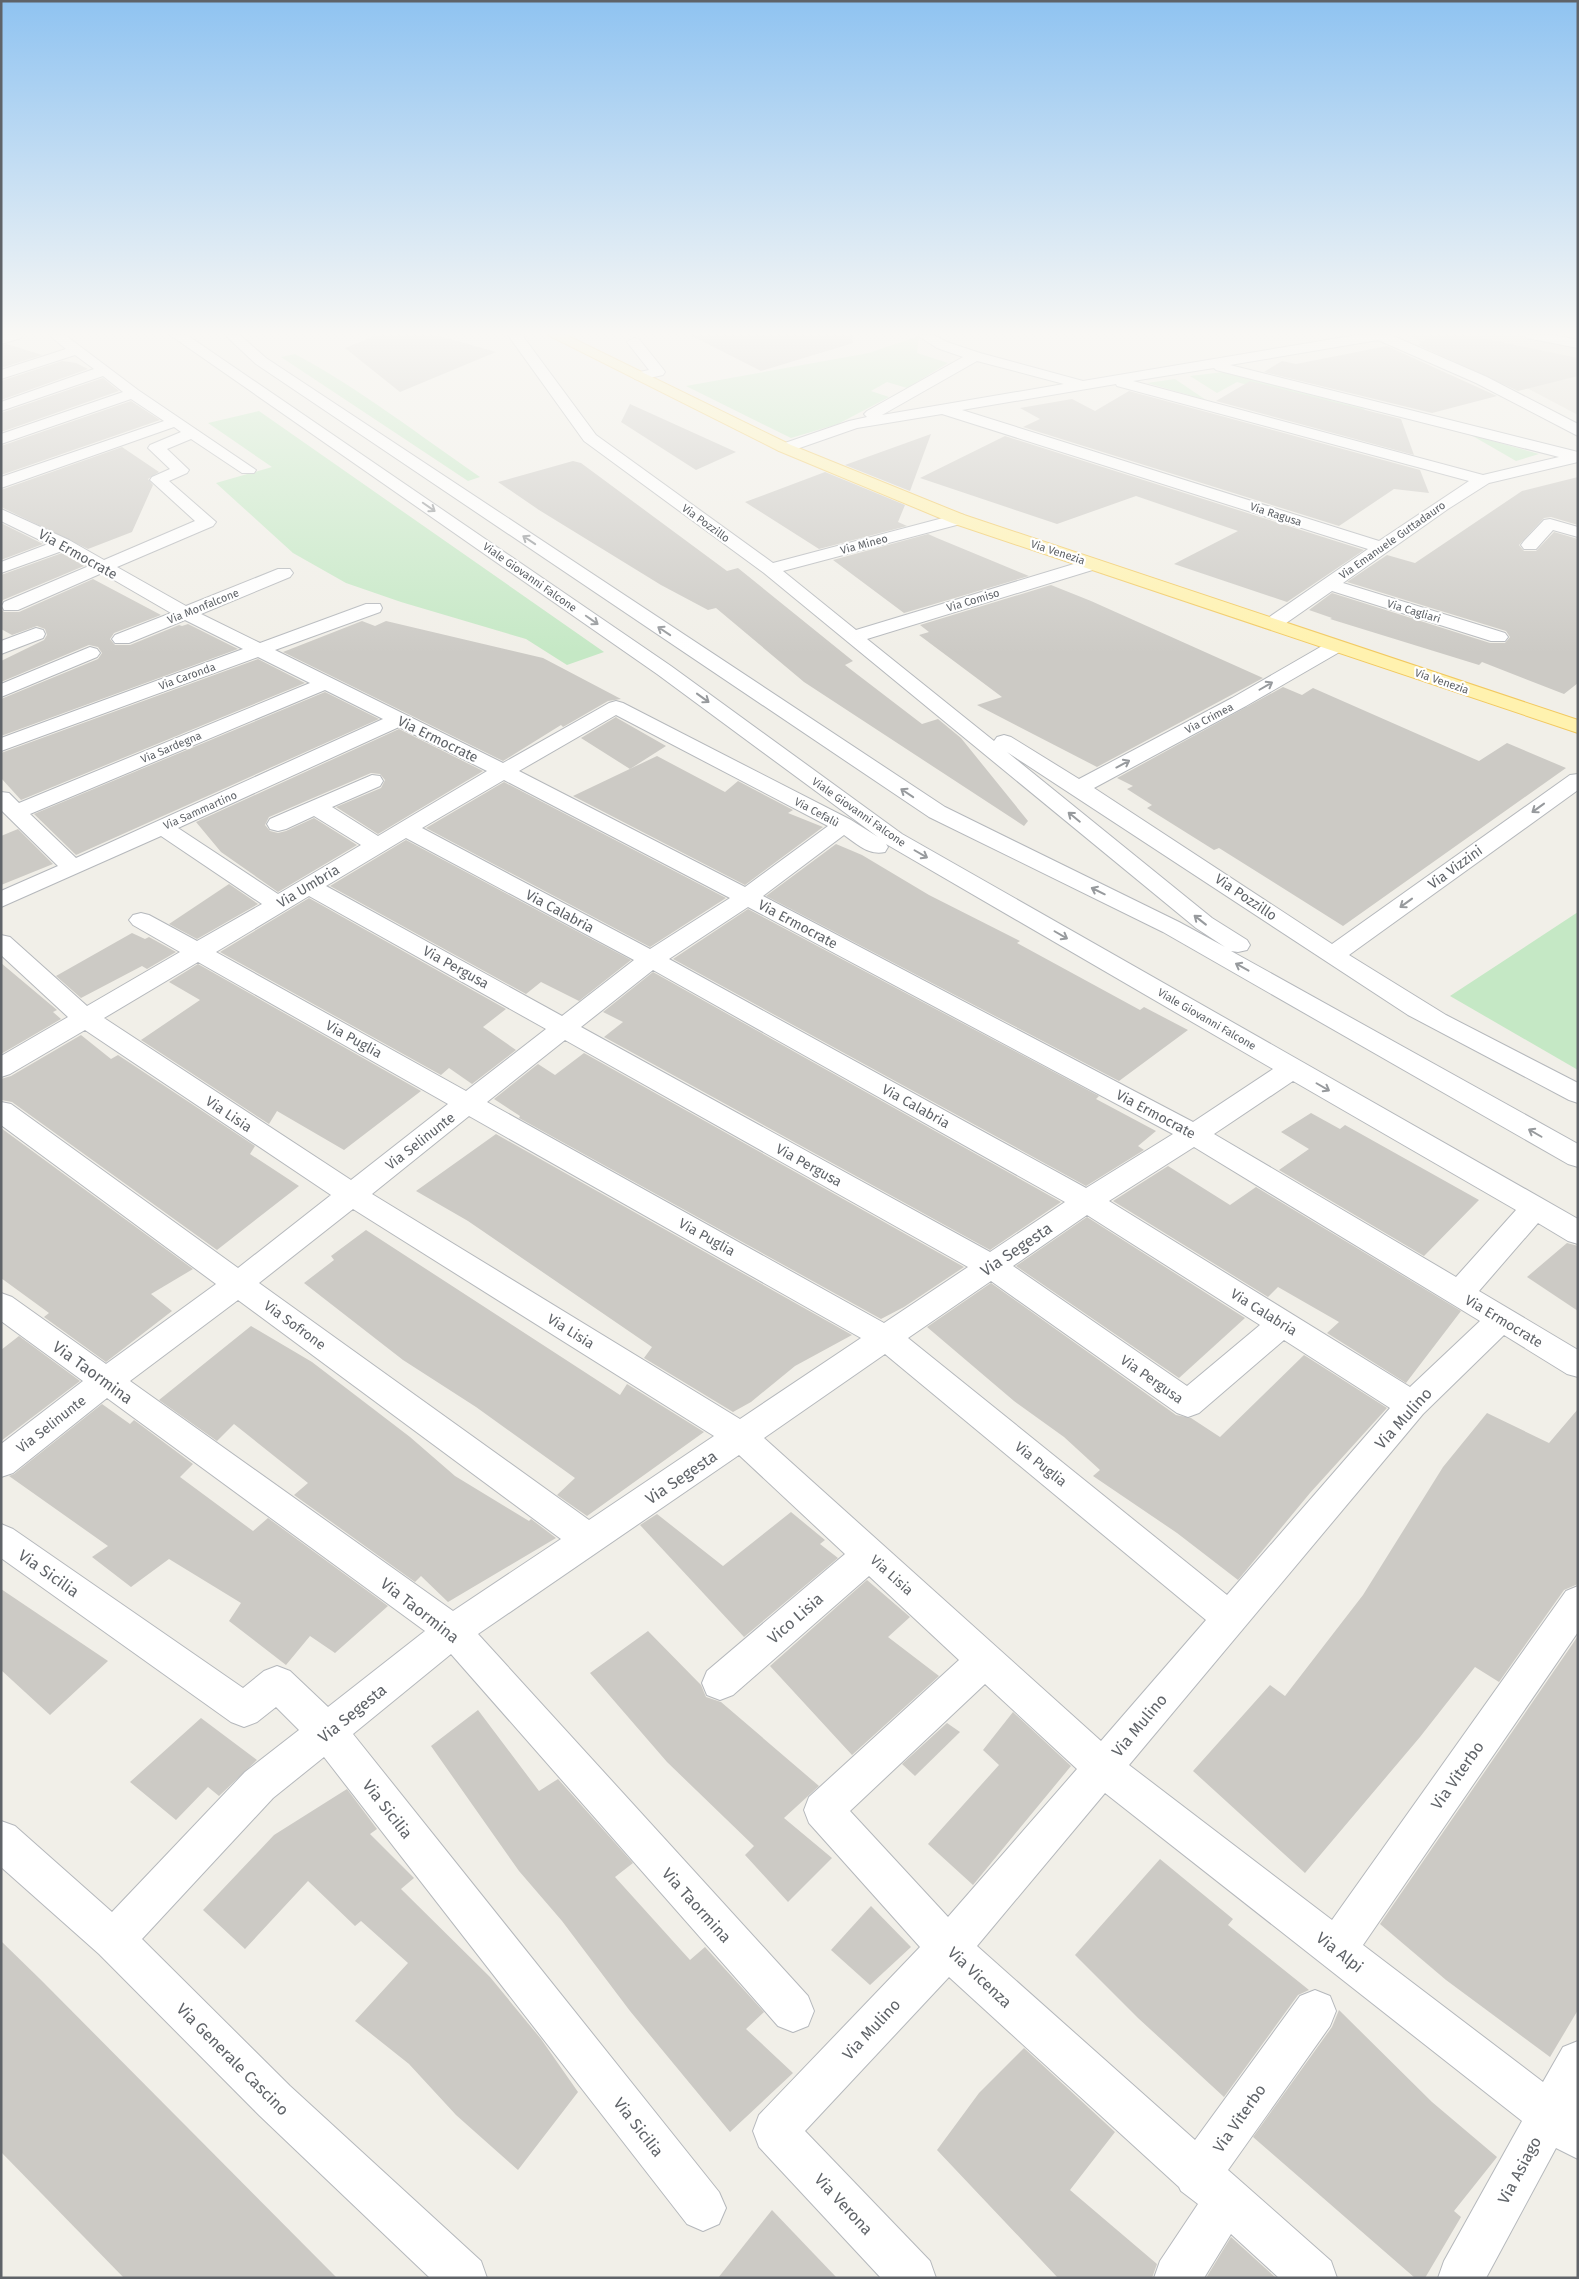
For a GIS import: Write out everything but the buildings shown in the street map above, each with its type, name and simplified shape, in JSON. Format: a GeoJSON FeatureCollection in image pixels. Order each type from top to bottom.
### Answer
{"type":"FeatureCollection","features":[{"type":"Feature","properties":{"kind":"main road","name":"Via Venezia"},"geometry":{"type":"LineString","coordinates":[[772,441],[958,518],[1576,725]]}},
{"type":"Feature","properties":{"kind":"street"},"geometry":{"type":"LineString","coordinates":[[1,483],[120,441]]}},
{"type":"Feature","properties":{"kind":"street"},"geometry":{"type":"LineString","coordinates":[[11,606],[207,522],[158,480],[181,470],[156,448],[172,441]]}},
{"type":"Feature","properties":{"kind":"street"},"geometry":{"type":"LineString","coordinates":[[205,441],[248,470]]}},
{"type":"Feature","properties":{"kind":"street","name":"Viale Giovanni Falcone"},"geometry":{"type":"LineString","coordinates":[[334,441],[664,670],[894,839],[1578,1233]]}},
{"type":"Feature","properties":{"kind":"street"},"geometry":{"type":"LineString","coordinates":[[381,441],[937,812],[1171,927],[1578,1157]]}},
{"type":"Feature","properties":{"kind":"street","name":"Via Pozzillo"},"geometry":{"type":"LineString","coordinates":[[595,441],[770,569],[1204,924],[1313,995],[1384,1047]]}},
{"type":"Feature","properties":{"kind":"street"},"geometry":{"type":"LineString","coordinates":[[785,448],[804,441]]}},
{"type":"Feature","properties":{"kind":"street","name":"Via Ragusa"},"geometry":{"type":"LineString","coordinates":[[1044,441],[1381,548]]}},
{"type":"Feature","properties":{"kind":"street"},"geometry":{"type":"LineString","coordinates":[[1340,441],[1483,480]]}},
{"type":"Feature","properties":{"kind":"street"},"geometry":{"type":"LineString","coordinates":[[1513,441],[1578,458]]}},
{"type":"Feature","properties":{"kind":"street","name":"Via Emanuele Guttadauro"},"geometry":{"type":"LineString","coordinates":[[1272,624],[1483,480],[1542,464],[1578,458]]}},
{"type":"Feature","properties":{"kind":"street","name":"Via Mineo"},"geometry":{"type":"LineString","coordinates":[[770,569],[958,518]]}},
{"type":"Feature","properties":{"kind":"street","name":"Via Ermocrate"},"geometry":{"type":"LineString","coordinates":[[8,523],[63,544],[185,613],[503,771],[747,897],[1194,1134],[1578,1365]]}},
{"type":"Feature","properties":{"kind":"street"},"geometry":{"type":"LineString","coordinates":[[1530,544],[1550,524],[1578,532]]}},
{"type":"Feature","properties":{"kind":"street"},"geometry":{"type":"LineString","coordinates":[[1,568],[63,544]]}},
{"type":"Feature","properties":{"kind":"street","name":"Via Comiso"},"geometry":{"type":"LineString","coordinates":[[852,637],[1093,564]]}},
{"type":"Feature","properties":{"kind":"street","name":"Via Monfalcone"},"geometry":{"type":"LineString","coordinates":[[122,639],[284,573]]}},
{"type":"Feature","properties":{"kind":"street","name":"Via Cagliari"},"geometry":{"type":"LineString","coordinates":[[1329,584],[1498,637]]}},
{"type":"Feature","properties":{"kind":"street","name":"Via Caronda"},"geometry":{"type":"LineString","coordinates":[[1,745],[373,608]]}},
{"type":"Feature","properties":{"kind":"street"},"geometry":{"type":"LineString","coordinates":[[1,648],[36,634]]}},
{"type":"Feature","properties":{"kind":"street","name":"Via Crimea"},"geometry":{"type":"LineString","coordinates":[[1080,787],[1239,702],[1336,646]]}},
{"type":"Feature","properties":{"kind":"street"},"geometry":{"type":"LineString","coordinates":[[1,691],[90,653]]}},
{"type":"Feature","properties":{"kind":"street","name":"Via Sardegna"},"geometry":{"type":"LineString","coordinates":[[9,805],[326,683]]}},
{"type":"Feature","properties":{"kind":"street","name":"Via Pozzillo"},"geometry":{"type":"LineString","coordinates":[[919,690],[1080,787],[1333,955],[1420,1010],[1578,1094]]}},
{"type":"Feature","properties":{"kind":"street","name":"Via Cefalù"},"geometry":{"type":"LineString","coordinates":[[616,707],[843,825],[934,883],[1019,911]]}},
{"type":"Feature","properties":{"kind":"street","name":"Via Umbria"},"geometry":{"type":"LineString","coordinates":[[1,1068],[503,771],[616,707]]}},
{"type":"Feature","properties":{"kind":"street","name":"Via Sammartino"},"geometry":{"type":"LineString","coordinates":[[1,900],[399,720]]}},
{"type":"Feature","properties":{"kind":"street","name":"Via Vizzini"},"geometry":{"type":"LineString","coordinates":[[1333,955],[1578,780]]}},
{"type":"Feature","properties":{"kind":"street"},"geometry":{"type":"LineString","coordinates":[[278,824],[372,781]]}},
{"type":"Feature","properties":{"kind":"street"},"geometry":{"type":"LineString","coordinates":[[9,805],[73,868]]}},
{"type":"Feature","properties":{"kind":"street"},"geometry":{"type":"LineString","coordinates":[[316,807],[377,845]]}},
{"type":"Feature","properties":{"kind":"street","name":"Via Selinunte"},"geometry":{"type":"LineString","coordinates":[[1,1463],[106,1381],[238,1284],[651,959],[747,897],[843,825]]}},
{"type":"Feature","properties":{"kind":"street"},"geometry":{"type":"LineString","coordinates":[[162,827],[278,904]]}},
{"type":"Feature","properties":{"kind":"street","name":"Via Calabria"},"geometry":{"type":"LineString","coordinates":[[406,829],[651,959],[1088,1201],[1412,1405]]}},
{"type":"Feature","properties":{"kind":"street","name":"Via Pergusa"},"geometry":{"type":"LineString","coordinates":[[309,886],[991,1266],[1188,1404],[1283,1323]]}},
{"type":"Feature","properties":{"kind":"street","name":"Via Puglia"},"geometry":{"type":"LineString","coordinates":[[141,920],[886,1338],[1230,1619]]}},
{"type":"Feature","properties":{"kind":"street","name":"Via Lisia"},"geometry":{"type":"LineString","coordinates":[[1,942],[85,1018],[352,1195],[740,1436],[1103,1768]]}},
{"type":"Feature","properties":{"kind":"street","name":"Via Segesta"},"geometry":{"type":"LineString","coordinates":[[113,1940],[260,1785],[453,1632],[991,1266],[1292,1069]]}},
{"type":"Feature","properties":{"kind":"street","name":"Via Sofrone"},"geometry":{"type":"LineString","coordinates":[[1,1111],[589,1540]]}},
{"type":"Feature","properties":{"kind":"street"},"geometry":{"type":"LineString","coordinates":[[1459,1293],[1534,1209]]}},
{"type":"Feature","properties":{"kind":"street","name":"Via Taormina"},"geometry":{"type":"LineString","coordinates":[[8,1319],[106,1381],[453,1632],[792,2012]]}},
{"type":"Feature","properties":{"kind":"street","name":"Via Mulino"},"geometry":{"type":"LineString","coordinates":[[775,2131],[948,1948],[1412,1405],[1501,1319]]}},
{"type":"Feature","properties":{"kind":"street","name":"Via Sicilia"},"geometry":{"type":"LineString","coordinates":[[1,1540],[244,1710],[277,1683],[328,1732],[703,2208]]}},
{"type":"Feature","properties":{"kind":"street","name":"Vico Lisia"},"geometry":{"type":"LineString","coordinates":[[720,1683],[869,1554]]}},
{"type":"Feature","properties":{"kind":"street","name":"Via Viterbo"},"geometry":{"type":"LineString","coordinates":[[1336,1949],[1578,1602]]}},
{"type":"Feature","properties":{"kind":"street","name":"Via Vicenza"},"geometry":{"type":"LineString","coordinates":[[985,1660],[824,1810],[948,1948],[1314,2278]]}},
{"type":"Feature","properties":{"kind":"street","name":"Via Alpi"},"geometry":{"type":"LineString","coordinates":[[1103,1768],[1563,2126]]}},
{"type":"Feature","properties":{"kind":"street","name":"Via Generale Cascino"},"geometry":{"type":"LineString","coordinates":[[1,1840],[113,1940],[275,2101],[464,2278]]}},
{"type":"Feature","properties":{"kind":"street","name":"Via Viterbo"},"geometry":{"type":"LineString","coordinates":[[1177,2278],[1212,2188],[1315,2011]]}},
{"type":"Feature","properties":{"kind":"street","name":"Via Asiago"},"geometry":{"type":"LineString","coordinates":[[1461,2278],[1563,2126],[1578,2062]]}},
{"type":"Feature","properties":{"kind":"street","name":"Via Verona"},"geometry":{"type":"LineString","coordinates":[[775,2131],[913,2278]]}},
{"type":"Feature","properties":{"kind":"green space"},"geometry":{"type":"Polygon","coordinates":[[[235,441],[302,441],[604,652],[567,665],[526,639],[401,602],[346,583],[293,553],[216,483],[272,467],[235,441]]]}},
{"type":"Feature","properties":{"kind":"green space"},"geometry":{"type":"Polygon","coordinates":[[[408,441],[429,441],[480,477],[468,481],[408,441]]]}},
{"type":"Feature","properties":{"kind":"green space"},"geometry":{"type":"Polygon","coordinates":[[[1482,441],[1494,441],[1539,454],[1516,461],[1482,441]]]}},
{"type":"Feature","properties":{"kind":"green space"},"geometry":{"type":"Polygon","coordinates":[[[1578,912],[1578,1070],[1450,996],[1578,912]]]}}]}
